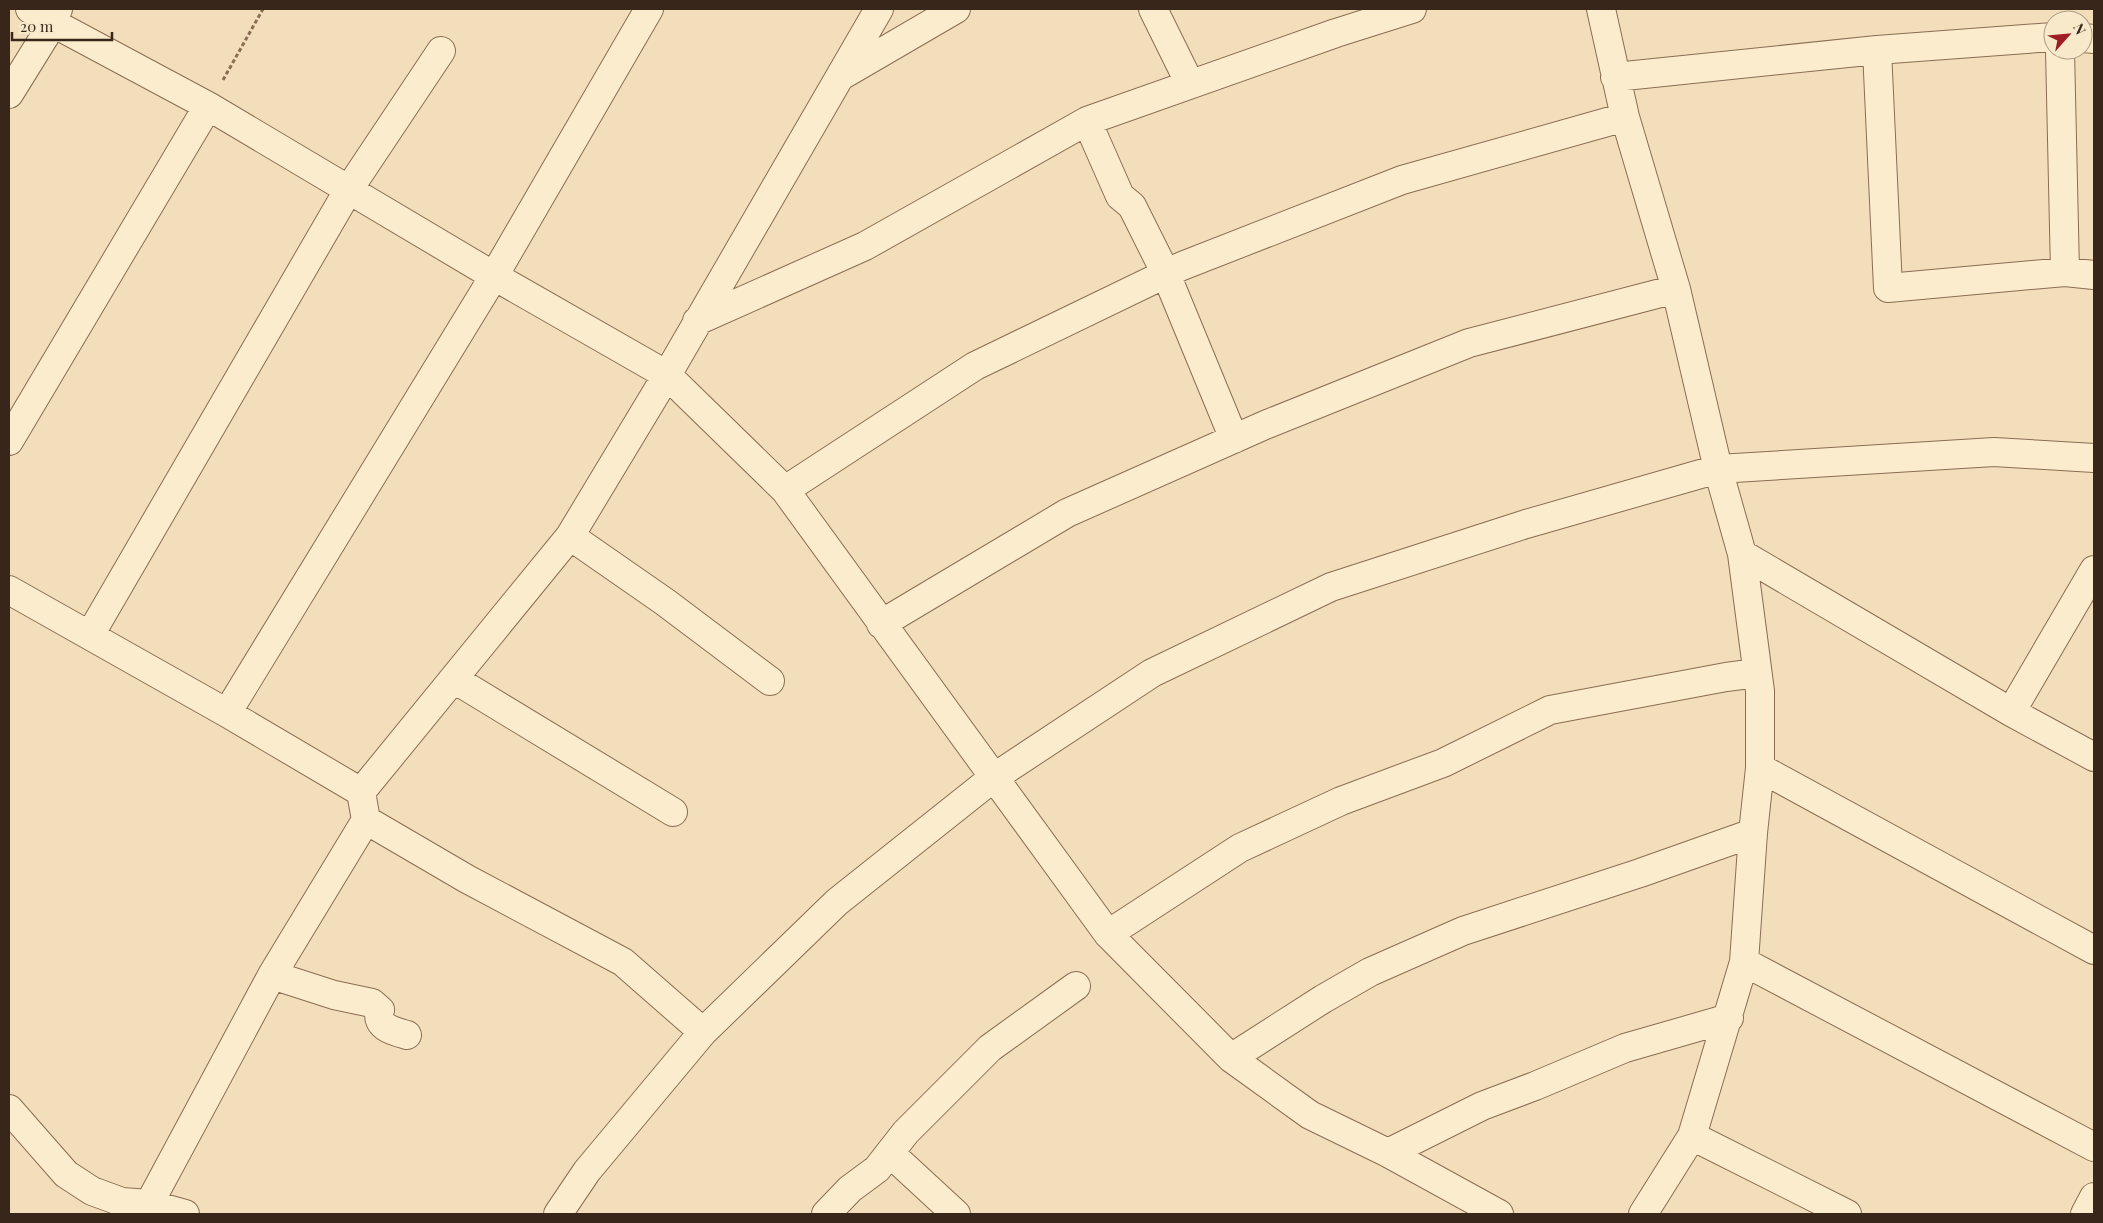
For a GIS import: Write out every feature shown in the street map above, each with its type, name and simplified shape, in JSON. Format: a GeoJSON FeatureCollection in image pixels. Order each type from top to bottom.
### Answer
{"type":"FeatureCollection","features":[{"type":"Feature","properties":{"kind":"street"},"geometry":{"type":"LineString","coordinates":[[30,9],[55,16],[494,276],[667,375],[785,490],[1108,934],[1230,1058],[1310,1115],[1388,1152],[1468,1207],[1499,1214]]}},
{"type":"Feature","properties":{"kind":"street"},"geometry":{"type":"LineString","coordinates":[[228,712],[494,276],[649,9]]}},
{"type":"Feature","properties":{"kind":"street"},"geometry":{"type":"LineString","coordinates":[[361,792],[570,536],[667,375],[879,9]]}},
{"type":"Feature","properties":{"kind":"street"},"geometry":{"type":"LineString","coordinates":[[838,78],[956,9]]}},
{"type":"Feature","properties":{"kind":"street"},"geometry":{"type":"LineString","coordinates":[[1153,9],[1190,84]]}},
{"type":"Feature","properties":{"kind":"street"},"geometry":{"type":"LineString","coordinates":[[697,321],[865,246],[1087,121],[1412,9]]}},
{"type":"Feature","properties":{"kind":"street"},"geometry":{"type":"LineString","coordinates":[[1601,9],[1625,117],[1676,289],[1718,469],[1742,554],[1760,691],[1760,768],[1753,833],[1744,962],[1729,1018],[1692,1136],[1643,1214]]}},
{"type":"Feature","properties":{"kind":"street"},"geometry":{"type":"LineString","coordinates":[[9,94],[55,16]]}},
{"type":"Feature","properties":{"kind":"street"},"geometry":{"type":"LineString","coordinates":[[1615,77],[1877,50],[2043,38]]}},
{"type":"Feature","properties":{"kind":"street"},"geometry":{"type":"LineString","coordinates":[[1877,50],[1888,288],[2065,272],[2094,275]]}},
{"type":"Feature","properties":{"kind":"street"},"geometry":{"type":"LineString","coordinates":[[90,635],[349,189],[441,51]]}},
{"type":"Feature","properties":{"kind":"street"},"geometry":{"type":"LineString","coordinates":[[2060,60],[2065,272]]}},
{"type":"Feature","properties":{"kind":"street"},"geometry":{"type":"LineString","coordinates":[[9,441],[208,106]]}},
{"type":"Feature","properties":{"kind":"street"},"geometry":{"type":"LineString","coordinates":[[785,490],[975,366],[1182,266],[1402,180],[1625,117]]}},
{"type":"Feature","properties":{"kind":"street"},"geometry":{"type":"LineString","coordinates":[[1087,121],[1118,192],[1122,199],[1132,206],[1166,274],[1234,439]]}},
{"type":"Feature","properties":{"kind":"street"},"geometry":{"type":"LineString","coordinates":[[881,624],[1067,513],[1234,439],[1469,343],[1676,289]]}},
{"type":"Feature","properties":{"kind":"street"},"geometry":{"type":"LineString","coordinates":[[558,1214],[587,1171],[703,1032],[837,902],[993,778],[1152,673],[1331,588],[1526,524],[1718,469],[1994,452],[2094,458]]}},
{"type":"Feature","properties":{"kind":"street"},"geometry":{"type":"LineString","coordinates":[[570,536],[665,602],[770,681]]}},
{"type":"Feature","properties":{"kind":"street"},"geometry":{"type":"LineString","coordinates":[[1742,554],[2011,712],[2094,757]]}},
{"type":"Feature","properties":{"kind":"street"},"geometry":{"type":"LineString","coordinates":[[2011,712],[2094,570]]}},
{"type":"Feature","properties":{"kind":"street"},"geometry":{"type":"LineString","coordinates":[[9,590],[228,712],[361,792],[366,820],[272,975],[149,1204]]}},
{"type":"Feature","properties":{"kind":"street"},"geometry":{"type":"LineString","coordinates":[[1108,934],[1240,848],[1341,801],[1443,763],[1550,710],[1726,677],[1757,673]]}},
{"type":"Feature","properties":{"kind":"street"},"geometry":{"type":"LineString","coordinates":[[454,679],[674,812]]}},
{"type":"Feature","properties":{"kind":"street"},"geometry":{"type":"LineString","coordinates":[[1760,768],[2094,950]]}},
{"type":"Feature","properties":{"kind":"street"},"geometry":{"type":"LineString","coordinates":[[366,820],[467,879],[623,962],[703,1032]]}},
{"type":"Feature","properties":{"kind":"street"},"geometry":{"type":"LineString","coordinates":[[1230,1058],[1323,999],[1370,972],[1463,932],[1753,833]]}},
{"type":"Feature","properties":{"kind":"street"},"geometry":{"type":"LineString","coordinates":[[1744,962],[2094,1146]]}},
{"type":"Feature","properties":{"kind":"street"},"geometry":{"type":"LineString","coordinates":[[272,975],[334,994],[372,1003],[380,1010],[378,1015],[381,1024],[392,1031],[407,1035]]}},
{"type":"Feature","properties":{"kind":"street"},"geometry":{"type":"LineString","coordinates":[[826,1214],[850,1189],[877,1169],[906,1132],[984,1054],[1076,986]]}},
{"type":"Feature","properties":{"kind":"street"},"geometry":{"type":"LineString","coordinates":[[1388,1152],[1482,1106],[1625,1048],[1729,1018]]}},
{"type":"Feature","properties":{"kind":"street"},"geometry":{"type":"LineString","coordinates":[[9,1109],[66,1174],[92,1191],[122,1202],[149,1204],[185,1214]]}},
{"type":"Feature","properties":{"kind":"street"},"geometry":{"type":"LineString","coordinates":[[1692,1136],[1847,1214]]}},
{"type":"Feature","properties":{"kind":"street"},"geometry":{"type":"LineString","coordinates":[[890,1154],[956,1214]]}},
{"type":"Feature","properties":{"kind":"street"},"geometry":{"type":"LineString","coordinates":[[2085,1214],[2094,1197]]}},
{"type":"Feature","properties":{"kind":"path"},"geometry":{"type":"LineString","coordinates":[[208,106],[263,9]]}}]}
